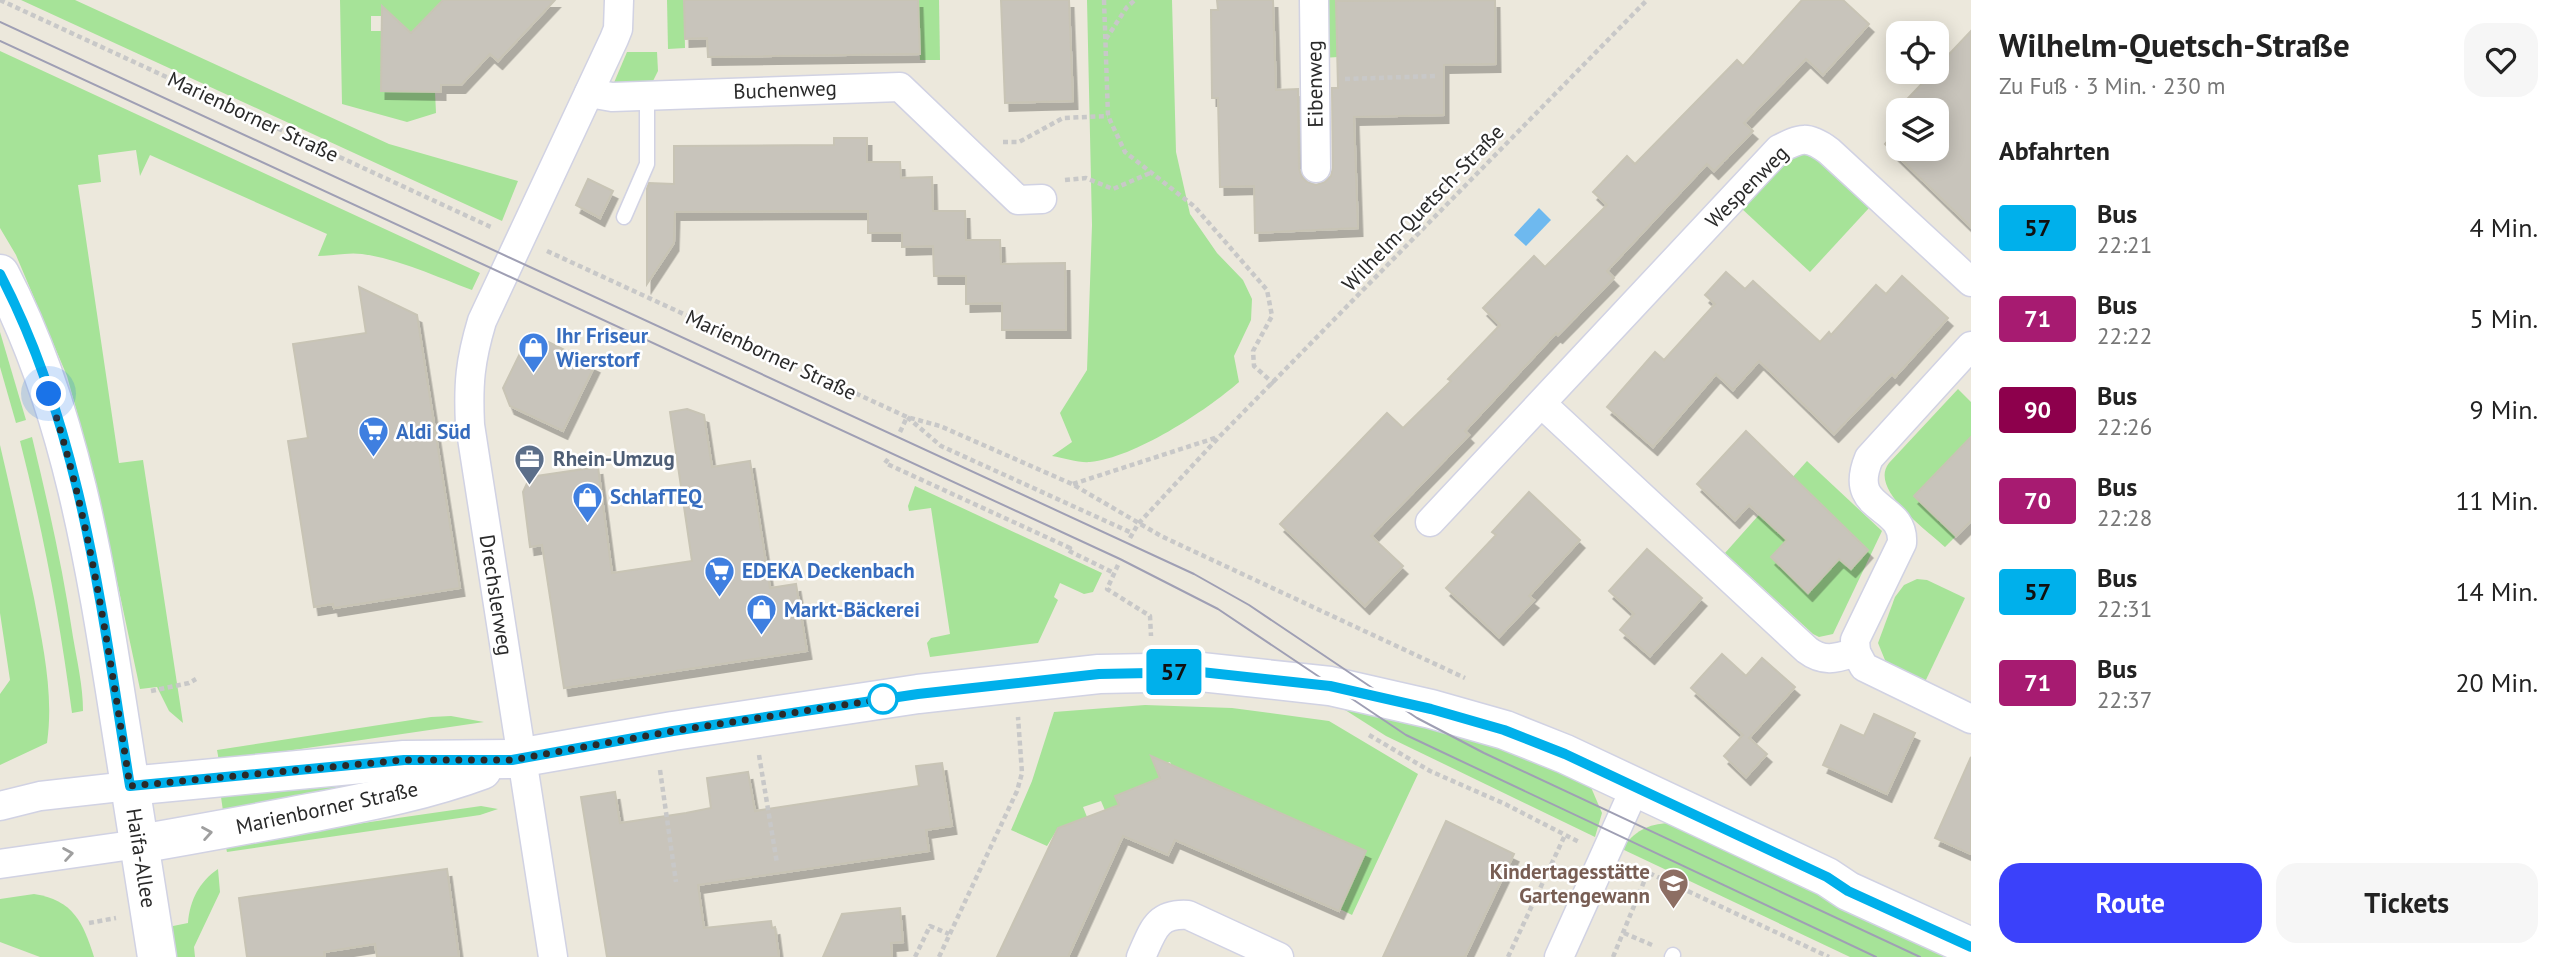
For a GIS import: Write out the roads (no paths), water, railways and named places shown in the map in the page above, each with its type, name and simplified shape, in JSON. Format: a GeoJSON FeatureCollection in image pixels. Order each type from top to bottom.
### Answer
{"type":"FeatureCollection","features":[{"type":"Feature","properties":{"kind":"street"},"geometry":{"type":"LineString","coordinates":[[589,93],[618,29],[619,0]]}},
{"type":"Feature","properties":{"kind":"street","name":"Eibenweg"},"geometry":{"type":"LineString","coordinates":[[1314,0],[1317,168]]}},
{"type":"Feature","properties":{"kind":"street","name":"Buchenweg"},"geometry":{"type":"LineString","coordinates":[[589,93],[612,97],[900,87],[1018,200],[1049,189]]}},
{"type":"Feature","properties":{"kind":"street","name":"Drechslerweg"},"geometry":{"type":"LineString","coordinates":[[553,957],[517,759],[470,425],[468,386],[482,321],[589,93]]}},
{"type":"Feature","properties":{"kind":"street","name":"Wespenweg"},"geometry":{"type":"LineString","coordinates":[[1430,522],[1779,149],[1799,139],[1814,140],[1829,150],[1971,282]]}},
{"type":"Feature","properties":{"kind":"street","name":"Haifa-Allee"},"geometry":{"type":"LineString","coordinates":[[0,274],[32,341],[66,447],[107,638],[157,957]]}},
{"type":"Feature","properties":{"kind":"street"},"geometry":{"type":"LineString","coordinates":[[1971,346],[1869,458],[1862,480],[1865,492],[1898,524],[1903,533],[1902,543],[1855,640],[1856,652],[1864,667],[1971,719]]}},
{"type":"Feature","properties":{"kind":"street"},"geometry":{"type":"LineString","coordinates":[[1542,404],[1815,657],[1825,660],[1856,652]]}},
{"type":"Feature","properties":{"kind":"street","name":"Marienborner Straße"},"geometry":{"type":"LineString","coordinates":[[139,844],[386,798],[451,782],[517,759],[673,731],[918,694],[1099,674],[1201,672],[1299,681],[1431,709],[1504,730],[1541,744],[1971,947]]}},
{"type":"Feature","properties":{"kind":"street","name":"Marienborner Straße"},"geometry":{"type":"LineString","coordinates":[[130,786],[404,760],[517,759]]}},
{"type":"Feature","properties":{"kind":"street"},"geometry":{"type":"LineString","coordinates":[[0,806],[40,796],[130,786]]}},
{"type":"Feature","properties":{"kind":"street"},"geometry":{"type":"LineString","coordinates":[[1559,957],[1635,788]]}},
{"type":"Feature","properties":{"kind":"street"},"geometry":{"type":"LineString","coordinates":[[0,863],[139,844]]}},
{"type":"Feature","properties":{"kind":"street"},"geometry":{"type":"LineString","coordinates":[[1141,957],[1154,929],[1164,918],[1174,914],[1188,915],[1279,957]]}},
{"type":"Feature","properties":{"kind":"lane"},"geometry":{"type":"LineString","coordinates":[[624,216],[647,164],[647,95]]}},
{"type":"Feature","properties":{"kind":"water"},"geometry":{"type":"Polygon","coordinates":[[[1539,208],[1551,220],[1526,246],[1514,235],[1539,208]]]}},
{"type":"Feature","properties":{"kind":"tram line"},"geometry":{"type":"LineString","coordinates":[[0,22],[1194,574],[1249,605],[1417,718],[1484,753],[1920,957]]}},
{"type":"Feature","properties":{"kind":"tram line"},"geometry":{"type":"LineString","coordinates":[[0,41],[1120,559],[1218,609],[1406,735],[1876,957]]}},
{"type":"Feature","properties":{"kind":"place","name":"Ihr Friseur Wierstorf"},"geometry":{"type":"Point","coordinates":[533,375]}},
{"type":"Feature","properties":{"kind":"place","name":"Aldi Süd"},"geometry":{"type":"Point","coordinates":[373,459]}},
{"type":"Feature","properties":{"kind":"place","name":"Rhein-Umzug"},"geometry":{"type":"Point","coordinates":[530,486]}},
{"type":"Feature","properties":{"kind":"place","name":"SchlafTEQ"},"geometry":{"type":"Point","coordinates":[587,524]}},
{"type":"Feature","properties":{"kind":"place","name":"EDEKA Deckenbach"},"geometry":{"type":"Point","coordinates":[719,598]}},
{"type":"Feature","properties":{"kind":"place","name":"Markt-Bäckerei"},"geometry":{"type":"Point","coordinates":[761,637]}},
{"type":"Feature","properties":{"kind":"place","name":"Kindertagesstätte Gartengewann"},"geometry":{"type":"Point","coordinates":[1673,911]}}]}
